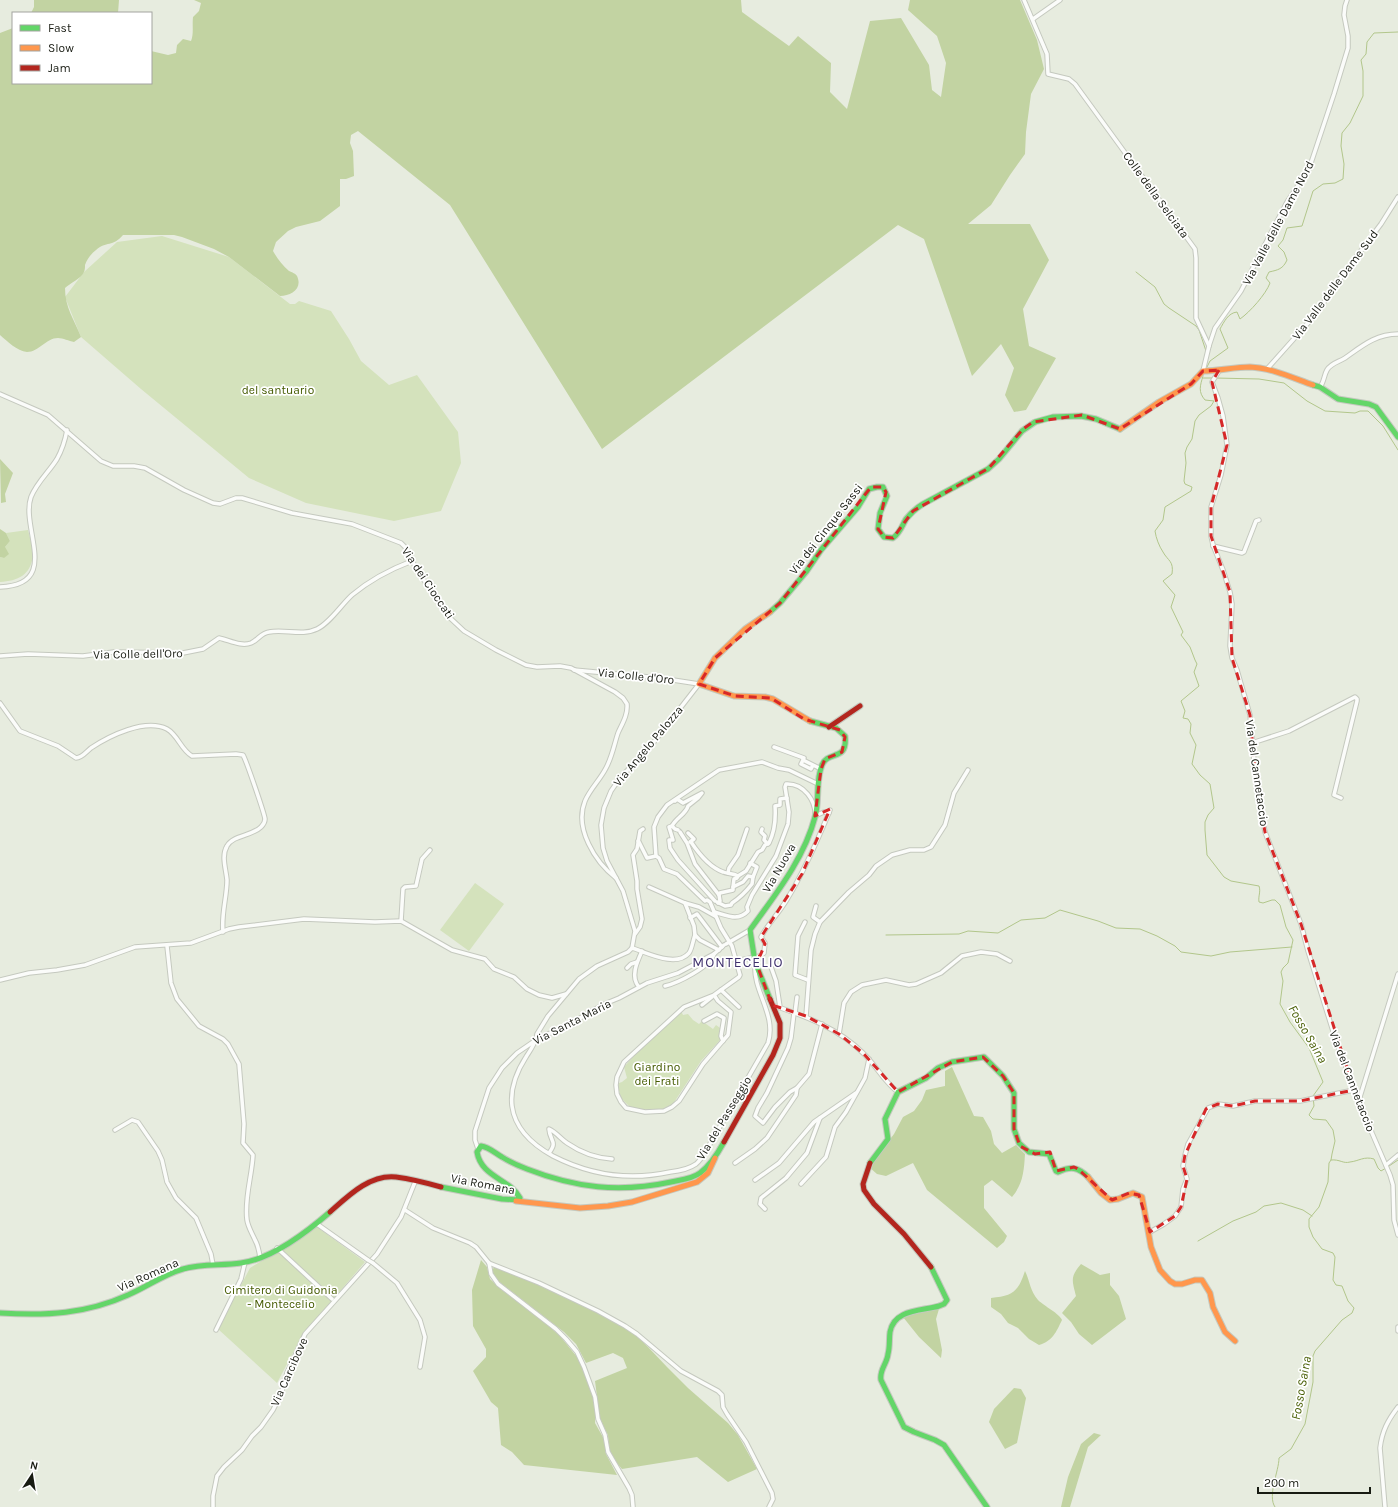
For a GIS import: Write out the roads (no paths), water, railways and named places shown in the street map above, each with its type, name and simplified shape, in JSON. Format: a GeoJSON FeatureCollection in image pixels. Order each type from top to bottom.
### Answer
{"type":"FeatureCollection","features":[{"type":"Feature","properties":{"kind":"street"},"geometry":{"type":"LineString","coordinates":[[1024,0],[1033,19],[1060,0]]}},
{"type":"Feature","properties":{"kind":"street","name":"Via Valle delle Dame Nord"},"geometry":{"type":"LineString","coordinates":[[1203,371],[1215,328],[1241,290],[1287,202],[1309,169],[1348,48],[1348,36],[1344,15],[1345,6],[1348,0]]}},
{"type":"Feature","properties":{"kind":"street","name":"Colle della Selciata"},"geometry":{"type":"LineString","coordinates":[[1033,19],[1047,54],[1048,74],[1069,78],[1075,84],[1195,249],[1196,318],[1209,346]]}},
{"type":"Feature","properties":{"kind":"street","name":"Via Valle delle Dame Sud"},"geometry":{"type":"LineString","coordinates":[[1267,369],[1316,314],[1336,284],[1381,224],[1398,197]]}},
{"type":"Feature","properties":{"kind":"street"},"geometry":{"type":"LineString","coordinates":[[1320,387],[1327,369],[1332,365],[1375,338],[1389,334],[1398,334]]}},
{"type":"Feature","properties":{"kind":"street"},"geometry":{"type":"LineString","coordinates":[[1203,371],[1249,367],[1267,369],[1320,387],[1338,400],[1369,404],[1376,407],[1398,437]]}},
{"type":"Feature","properties":{"kind":"street","name":"Via del Cannetaccio"},"geometry":{"type":"LineString","coordinates":[[1219,370],[1212,382],[1223,416],[1227,445],[1212,507],[1211,536],[1213,546],[1230,592],[1232,604],[1230,646],[1232,658],[1250,715],[1256,785],[1265,832],[1301,924],[1337,1044],[1393,1185],[1394,1220],[1398,1235]]}},
{"type":"Feature","properties":{"kind":"street","name":"Via dei Cinque Sassi"},"geometry":{"type":"LineString","coordinates":[[699,684],[714,658],[745,629],[769,613],[780,603],[806,572],[821,550],[858,507],[865,493],[871,487],[883,487],[886,492],[887,496],[880,513],[878,529],[884,536],[893,538],[900,533],[908,517],[913,511],[989,468],[1004,455],[1015,437],[1033,422],[1052,417],[1078,415],[1090,417],[1120,429],[1159,402],[1191,384],[1203,371]]}},
{"type":"Feature","properties":{"kind":"street","name":"Via dei Cioccati"},"geometry":{"type":"LineString","coordinates":[[0,394],[46,414],[106,464],[145,468],[184,490],[213,503],[220,504],[236,498],[242,498],[295,514],[356,525],[402,544],[449,616],[464,631],[496,650],[526,665],[536,667],[562,666],[613,690],[623,698],[627,704],[627,712],[608,764],[586,799],[582,813],[584,830],[590,846],[606,869],[616,878]]}},
{"type":"Feature","properties":{"kind":"street"},"geometry":{"type":"LineString","coordinates":[[0,586],[11,586],[21,582],[29,575],[33,568],[36,555],[29,518],[30,501],[35,488],[60,454],[67,430]]}},
{"type":"Feature","properties":{"kind":"street"},"geometry":{"type":"LineString","coordinates":[[1213,546],[1242,553],[1244,552],[1252,529],[1256,521],[1259,520]]}},
{"type":"Feature","properties":{"kind":"street","name":"Via Colle dell'Oro"},"geometry":{"type":"LineString","coordinates":[[0,656],[28,654],[83,656],[114,652],[183,653],[203,649],[219,638],[247,644],[269,632],[312,631],[323,625],[351,596],[360,589],[386,572],[412,561]]}},
{"type":"Feature","properties":{"kind":"street","name":"Via Colle d'Oro"},"geometry":{"type":"LineString","coordinates":[[572,670],[660,678],[699,684]]}},
{"type":"Feature","properties":{"kind":"street"},"geometry":{"type":"LineString","coordinates":[[699,684],[735,696],[771,698],[804,719],[836,728],[843,733],[845,737],[844,750],[841,754],[825,759],[821,769],[803,760],[804,758],[774,747]]}},
{"type":"Feature","properties":{"kind":"street","name":"Via Angelo Palozza"},"geometry":{"type":"LineString","coordinates":[[632,948],[635,934],[623,891],[607,862],[603,848],[601,824],[604,808],[611,792],[620,778],[650,747],[699,684]]}},
{"type":"Feature","properties":{"kind":"street"},"geometry":{"type":"LineString","coordinates":[[1252,743],[1289,731],[1355,697],[1357,701],[1334,795],[1341,798]]}},
{"type":"Feature","properties":{"kind":"street"},"geometry":{"type":"LineString","coordinates":[[0,703],[20,731],[60,747],[74,758],[80,758],[91,748],[112,735],[135,728],[150,726],[162,727],[169,730],[192,756],[238,754],[243,756],[265,821],[258,830],[232,841],[226,847],[224,861],[227,884],[223,932]]}},
{"type":"Feature","properties":{"kind":"street"},"geometry":{"type":"LineString","coordinates":[[829,727],[860,706]]}},
{"type":"Feature","properties":{"kind":"street"},"geometry":{"type":"LineString","coordinates":[[750,863],[757,867],[752,884],[743,896],[731,905],[725,906],[704,900],[677,874],[670,870],[664,869],[659,858],[656,856],[654,826],[658,817],[669,803],[719,770],[762,762],[778,768],[789,770],[818,784]]}},
{"type":"Feature","properties":{"kind":"street","name":"Via Nuova"},"geometry":{"type":"LineString","coordinates":[[750,930],[775,897],[808,837],[815,816],[821,769]]}},
{"type":"Feature","properties":{"kind":"street"},"geometry":{"type":"LineString","coordinates":[[806,1016],[811,950],[820,922],[876,866],[892,855],[910,850],[924,850],[931,847],[946,825],[954,793],[968,770]]}},
{"type":"Feature","properties":{"kind":"street"},"geometry":{"type":"LineString","coordinates":[[714,912],[735,918],[741,917],[748,911],[747,907],[752,896],[776,856],[788,824],[789,812],[785,787],[786,784],[797,786],[807,793],[814,805],[815,816],[829,811],[802,874],[786,901],[761,937],[765,943],[764,953],[755,959],[736,961]]}},
{"type":"Feature","properties":{"kind":"street"},"geometry":{"type":"LineString","coordinates":[[669,803],[674,803],[677,799],[683,803],[702,792],[670,827],[673,840],[669,840],[670,848],[681,864],[715,902],[714,912],[721,928],[730,941],[740,974],[739,977],[702,1005]]}},
{"type":"Feature","properties":{"kind":"street"},"geometry":{"type":"LineString","coordinates":[[733,887],[734,879],[746,871],[758,852],[768,844],[774,832],[776,813],[775,806],[780,805],[780,799],[787,798]]}},
{"type":"Feature","properties":{"kind":"street"},"geometry":{"type":"LineString","coordinates":[[670,827],[679,831],[704,859],[722,872],[738,876]]}},
{"type":"Feature","properties":{"kind":"street"},"geometry":{"type":"LineString","coordinates":[[635,934],[639,930],[642,921],[633,855],[637,849],[640,831],[643,829]]}},
{"type":"Feature","properties":{"kind":"street"},"geometry":{"type":"LineString","coordinates":[[728,873],[728,868],[738,856],[747,829]]}},
{"type":"Feature","properties":{"kind":"street"},"geometry":{"type":"LineString","coordinates":[[762,829],[761,832],[765,836],[764,840],[768,844]]}},
{"type":"Feature","properties":{"kind":"street"},"geometry":{"type":"LineString","coordinates":[[688,833],[694,839],[689,843]]}},
{"type":"Feature","properties":{"kind":"street"},"geometry":{"type":"LineString","coordinates":[[638,841],[647,858],[656,856]]}},
{"type":"Feature","properties":{"kind":"street"},"geometry":{"type":"LineString","coordinates":[[689,843],[694,864],[719,895],[720,901],[715,902]]}},
{"type":"Feature","properties":{"kind":"street"},"geometry":{"type":"LineString","coordinates":[[401,921],[403,889],[405,887],[416,886],[422,859],[430,850]]}},
{"type":"Feature","properties":{"kind":"street"},"geometry":{"type":"LineString","coordinates":[[719,895],[720,893],[733,890],[733,887],[743,882],[748,876],[753,877]]}},
{"type":"Feature","properties":{"kind":"street"},"geometry":{"type":"LineString","coordinates":[[649,887],[699,908],[716,917]]}},
{"type":"Feature","properties":{"kind":"street"},"geometry":{"type":"LineString","coordinates":[[632,948],[672,961],[677,960],[689,953],[695,935],[694,926],[685,903]]}},
{"type":"Feature","properties":{"kind":"street"},"geometry":{"type":"LineString","coordinates":[[816,906],[813,916],[820,922]]}},
{"type":"Feature","properties":{"kind":"street"},"geometry":{"type":"LineString","coordinates":[[690,918],[697,914],[696,912],[699,908]]}},
{"type":"Feature","properties":{"kind":"street"},"geometry":{"type":"LineString","coordinates":[[697,914],[723,947]]}},
{"type":"Feature","properties":{"kind":"street"},"geometry":{"type":"LineString","coordinates":[[0,980],[28,973],[85,965],[135,947],[167,946],[192,943],[239,927],[300,919],[332,919],[375,922],[401,921],[452,950],[485,959],[494,968],[514,977],[528,990],[539,995],[551,998],[566,994]]}},
{"type":"Feature","properties":{"kind":"street"},"geometry":{"type":"LineString","coordinates":[[805,922],[798,936],[795,975],[808,980]]}},
{"type":"Feature","properties":{"kind":"street"},"geometry":{"type":"LineString","coordinates":[[750,930],[755,959]]}},
{"type":"Feature","properties":{"kind":"street","name":"Via Santa Maria"},"geometry":{"type":"LineString","coordinates":[[478,1149],[475,1140],[475,1130],[490,1086],[505,1065],[517,1054],[535,1041],[602,1005],[660,978],[678,973],[714,954],[730,941],[744,935],[750,930]]}},
{"type":"Feature","properties":{"kind":"street"},"geometry":{"type":"LineString","coordinates":[[695,935],[700,940],[723,947]]}},
{"type":"Feature","properties":{"kind":"street"},"geometry":{"type":"LineString","coordinates":[[167,946],[171,983],[177,999],[199,1026],[223,1039],[228,1044],[239,1064],[244,1124],[243,1143],[253,1155],[252,1173],[248,1192],[247,1221],[260,1257]]}},
{"type":"Feature","properties":{"kind":"street","name":"Via del Passeggio"},"geometry":{"type":"LineString","coordinates":[[632,948],[628,952],[607,960],[587,972],[566,994],[548,1016],[537,1034],[535,1041],[516,1078],[512,1093],[512,1106],[516,1118],[525,1135],[534,1144],[565,1162],[585,1170],[623,1176],[640,1177],[685,1169],[698,1162],[712,1142],[769,1040],[771,1033],[770,1022],[755,978],[755,959]]}},
{"type":"Feature","properties":{"kind":"street"},"geometry":{"type":"LineString","coordinates":[[639,987],[635,979],[637,962],[642,951]]}},
{"type":"Feature","properties":{"kind":"street"},"geometry":{"type":"LineString","coordinates":[[839,1034],[844,1003],[850,992],[862,984],[882,980],[909,985],[916,984],[941,973],[962,956],[981,952],[996,954],[1010,961]]}},
{"type":"Feature","properties":{"kind":"street"},"geometry":{"type":"LineString","coordinates":[[665,986],[679,982],[710,961],[714,954]]}},
{"type":"Feature","properties":{"kind":"street","name":"Via Romana"},"geometry":{"type":"LineString","coordinates":[[0,1313],[47,1314],[86,1310],[138,1291],[180,1270],[192,1267],[245,1262],[260,1257],[278,1248],[316,1224],[349,1197],[375,1180],[391,1177],[515,1201],[520,1199],[519,1194],[496,1177],[481,1163],[477,1156],[478,1149],[481,1146],[485,1146],[519,1166],[566,1182],[590,1187],[613,1189],[652,1186],[694,1177],[701,1172],[716,1155],[779,1042],[780,1026],[777,1014],[772,1005],[755,959]]}},
{"type":"Feature","properties":{"kind":"street"},"geometry":{"type":"LineString","coordinates":[[627,968],[631,964],[637,962]]}},
{"type":"Feature","properties":{"kind":"street"},"geometry":{"type":"LineString","coordinates":[[771,967],[776,981],[780,1007]]}},
{"type":"Feature","properties":{"kind":"street"},"geometry":{"type":"LineString","coordinates":[[1359,1100],[1398,974]]}},
{"type":"Feature","properties":{"kind":"street"},"geometry":{"type":"LineString","coordinates":[[721,990],[739,1007]]}},
{"type":"Feature","properties":{"kind":"street"},"geometry":{"type":"LineString","coordinates":[[713,996],[731,1012],[728,1035],[703,1064],[679,1101],[664,1111],[645,1112],[626,1108],[617,1094],[616,1085],[624,1062],[676,1012],[690,1003],[713,996]]}},
{"type":"Feature","properties":{"kind":"street"},"geometry":{"type":"LineString","coordinates":[[798,997],[788,1048],[767,1093],[758,1108],[756,1116],[757,1119],[763,1123],[775,1106],[790,1092],[797,1088],[809,1074],[822,1024]]}},
{"type":"Feature","properties":{"kind":"street"},"geometry":{"type":"LineString","coordinates":[[772,1005],[806,1016],[839,1034],[869,1059],[887,1082],[898,1092]]}},
{"type":"Feature","properties":{"kind":"street"},"geometry":{"type":"LineString","coordinates":[[704,1021],[717,1014],[724,1018],[721,1036],[723,1041]]}},
{"type":"Feature","properties":{"kind":"street"},"geometry":{"type":"LineString","coordinates":[[987,1507],[944,1445],[904,1427],[881,1379],[881,1373],[889,1352],[890,1329],[895,1320],[906,1313],[940,1307],[946,1303],[947,1300],[930,1266],[900,1230],[870,1199],[863,1189],[863,1182],[868,1165],[888,1139],[885,1119],[898,1092],[926,1078],[938,1068],[952,1062],[984,1057],[1003,1076],[1014,1093],[1014,1129],[1020,1146],[1029,1152],[1049,1154],[1055,1170],[1058,1172],[1073,1167],[1078,1169],[1090,1179],[1106,1198],[1115,1200],[1129,1194],[1135,1193],[1139,1195],[1144,1201],[1150,1232],[1151,1247],[1160,1270],[1171,1282],[1176,1284],[1182,1284],[1195,1279],[1202,1280],[1210,1294],[1213,1307],[1225,1332],[1235,1341]]}},
{"type":"Feature","properties":{"kind":"street"},"geometry":{"type":"LineString","coordinates":[[801,1184],[825,1158],[835,1127],[846,1112],[867,1073],[869,1059]]}},
{"type":"Feature","properties":{"kind":"street"},"geometry":{"type":"LineString","coordinates":[[735,1163],[755,1149],[767,1138],[796,1095],[797,1088]]}},
{"type":"Feature","properties":{"kind":"street"},"geometry":{"type":"LineString","coordinates":[[1150,1232],[1175,1216],[1181,1207],[1183,1189],[1187,1179],[1183,1166],[1188,1144],[1208,1108],[1218,1104],[1233,1106],[1255,1101],[1300,1101],[1354,1090]]}},
{"type":"Feature","properties":{"kind":"street"},"geometry":{"type":"LineString","coordinates":[[755,1180],[779,1163],[809,1127],[857,1092]]}},
{"type":"Feature","properties":{"kind":"street"},"geometry":{"type":"LineString","coordinates":[[765,1209],[760,1204],[761,1198],[786,1178],[808,1154],[821,1117]]}},
{"type":"Feature","properties":{"kind":"street"},"geometry":{"type":"LineString","coordinates":[[115,1130],[131,1120],[138,1122],[160,1154],[170,1188],[181,1204],[196,1218],[211,1254],[213,1265]]}},
{"type":"Feature","properties":{"kind":"street"},"geometry":{"type":"LineString","coordinates":[[549,1153],[553,1148],[554,1143],[549,1133],[550,1129],[569,1144],[582,1151],[603,1159],[612,1159]]}},
{"type":"Feature","properties":{"kind":"street"},"geometry":{"type":"LineString","coordinates":[[515,1201],[580,1208],[608,1206],[632,1202],[697,1182],[705,1176],[711,1168],[716,1155]]}},
{"type":"Feature","properties":{"kind":"street"},"geometry":{"type":"LineString","coordinates":[[1386,1165],[1398,1155]]}},
{"type":"Feature","properties":{"kind":"street","name":"Via Carcibove"},"geometry":{"type":"LineString","coordinates":[[213,1507],[212,1496],[217,1476],[242,1450],[273,1410],[281,1394],[287,1373],[305,1334],[377,1254],[405,1210],[415,1182]]}},
{"type":"Feature","properties":{"kind":"street"},"geometry":{"type":"LineString","coordinates":[[405,1210],[435,1228],[470,1243],[489,1263],[545,1286],[625,1326],[681,1371],[719,1392],[722,1395],[726,1412],[746,1442],[772,1493],[773,1499],[769,1507]]}},
{"type":"Feature","properties":{"kind":"street"},"geometry":{"type":"LineString","coordinates":[[316,1224],[374,1263],[397,1283],[419,1318],[425,1337],[420,1367]]}},
{"type":"Feature","properties":{"kind":"street"},"geometry":{"type":"LineString","coordinates":[[278,1248],[332,1299]]}},
{"type":"Feature","properties":{"kind":"street"},"geometry":{"type":"LineString","coordinates":[[216,1330],[242,1278],[245,1262]]}},
{"type":"Feature","properties":{"kind":"street"},"geometry":{"type":"LineString","coordinates":[[489,1263],[491,1274],[498,1284],[558,1331],[571,1344],[578,1354],[596,1398],[598,1419],[608,1452],[630,1490],[633,1497],[633,1507]]}},
{"type":"Feature","properties":{"kind":"street"},"geometry":{"type":"LineString","coordinates":[[1385,1507],[1380,1459],[1381,1438],[1384,1427],[1398,1408]]}},
{"type":"Feature","properties":{"kind":"waterway"},"geometry":{"type":"LineString","coordinates":[[1207,367],[1210,361],[1228,348],[1220,329],[1227,318],[1231,314],[1237,312],[1240,319],[1248,312],[1268,287],[1270,283],[1266,278],[1269,272],[1280,269],[1284,265],[1287,260],[1284,252],[1278,246],[1283,240],[1287,228],[1302,226],[1313,191],[1323,184],[1335,183],[1343,179],[1344,164],[1341,146],[1342,133],[1350,123],[1363,96],[1363,71],[1361,60],[1366,54],[1367,42],[1374,33],[1398,32]]}},
{"type":"Feature","properties":{"kind":"waterway"},"geometry":{"type":"LineString","coordinates":[[1136,272],[1155,287],[1164,304],[1196,326],[1199,330],[1206,351]]}},
{"type":"Feature","properties":{"kind":"waterway","name":"Fosso Saina"},"geometry":{"type":"LineString","coordinates":[[1203,376],[1200,392],[1205,400],[1214,401],[1211,406],[1199,415],[1195,421],[1192,439],[1185,453],[1186,463],[1184,481],[1185,484],[1192,487],[1191,491],[1165,507],[1163,520],[1155,531],[1160,547],[1172,566],[1172,574],[1163,581],[1175,595],[1171,607],[1183,632],[1181,635],[1190,647],[1197,664],[1194,672],[1199,686],[1181,701],[1185,711],[1183,718],[1188,719],[1191,724],[1190,733],[1196,745],[1192,764],[1200,775],[1210,784],[1214,808],[1208,815],[1205,822],[1207,855],[1224,877],[1231,881],[1259,886],[1259,902],[1263,903],[1275,900],[1280,905],[1286,927],[1293,940],[1288,963],[1281,972],[1283,981],[1280,1004],[1290,1022],[1309,1048],[1323,1082],[1313,1096],[1314,1106],[1309,1115],[1313,1119],[1326,1120],[1333,1130],[1335,1141],[1329,1163],[1328,1182],[1319,1207],[1309,1219],[1309,1227],[1313,1237],[1322,1249],[1333,1253],[1335,1257],[1333,1280],[1336,1285],[1342,1286],[1348,1301],[1354,1308],[1352,1313],[1342,1320],[1315,1351],[1313,1356],[1313,1382],[1305,1424],[1291,1449],[1279,1458],[1272,1497],[1275,1507]]}},
{"type":"Feature","properties":{"kind":"waterway"},"geometry":{"type":"LineString","coordinates":[[1203,378],[1212,378]]}},
{"type":"Feature","properties":{"kind":"waterway"},"geometry":{"type":"LineString","coordinates":[[1215,378],[1259,379],[1284,383],[1307,401],[1325,411],[1355,413],[1360,411],[1368,411],[1383,426],[1398,450]]}},
{"type":"Feature","properties":{"kind":"waterway"},"geometry":{"type":"LineString","coordinates":[[886,935],[959,934],[968,931],[998,933],[1021,920],[1045,918],[1060,910],[1116,928],[1140,929],[1175,946],[1181,952],[1211,956],[1230,952],[1292,947]]}},
{"type":"Feature","properties":{"kind":"waterway"},"geometry":{"type":"LineString","coordinates":[[1331,1160],[1348,1162],[1370,1158],[1374,1159],[1381,1171],[1386,1168]]}},
{"type":"Feature","properties":{"kind":"waterway"},"geometry":{"type":"LineString","coordinates":[[1389,1166],[1398,1160]]}},
{"type":"Feature","properties":{"kind":"waterway"},"geometry":{"type":"LineString","coordinates":[[1198,1241],[1233,1221],[1256,1212],[1264,1206],[1281,1203],[1303,1210],[1312,1216]]}},
{"type":"Feature","properties":{"kind":"district","name":"MONTECELIO"},"geometry":{"type":"Point","coordinates":[738,962]}},
{"type":"Feature","properties":{"kind":"park label","name":"del santuario"},"geometry":{"type":"Point","coordinates":[278,390]}},
{"type":"Feature","properties":{"kind":"park label","name":"Giardino dei Frati"},"geometry":{"type":"Point","coordinates":[657,1074]}},
{"type":"Feature","properties":{"kind":"park label","name":"Cimitero di Guidonia - Montecelio"},"geometry":{"type":"Point","coordinates":[281,1297]}}]}
